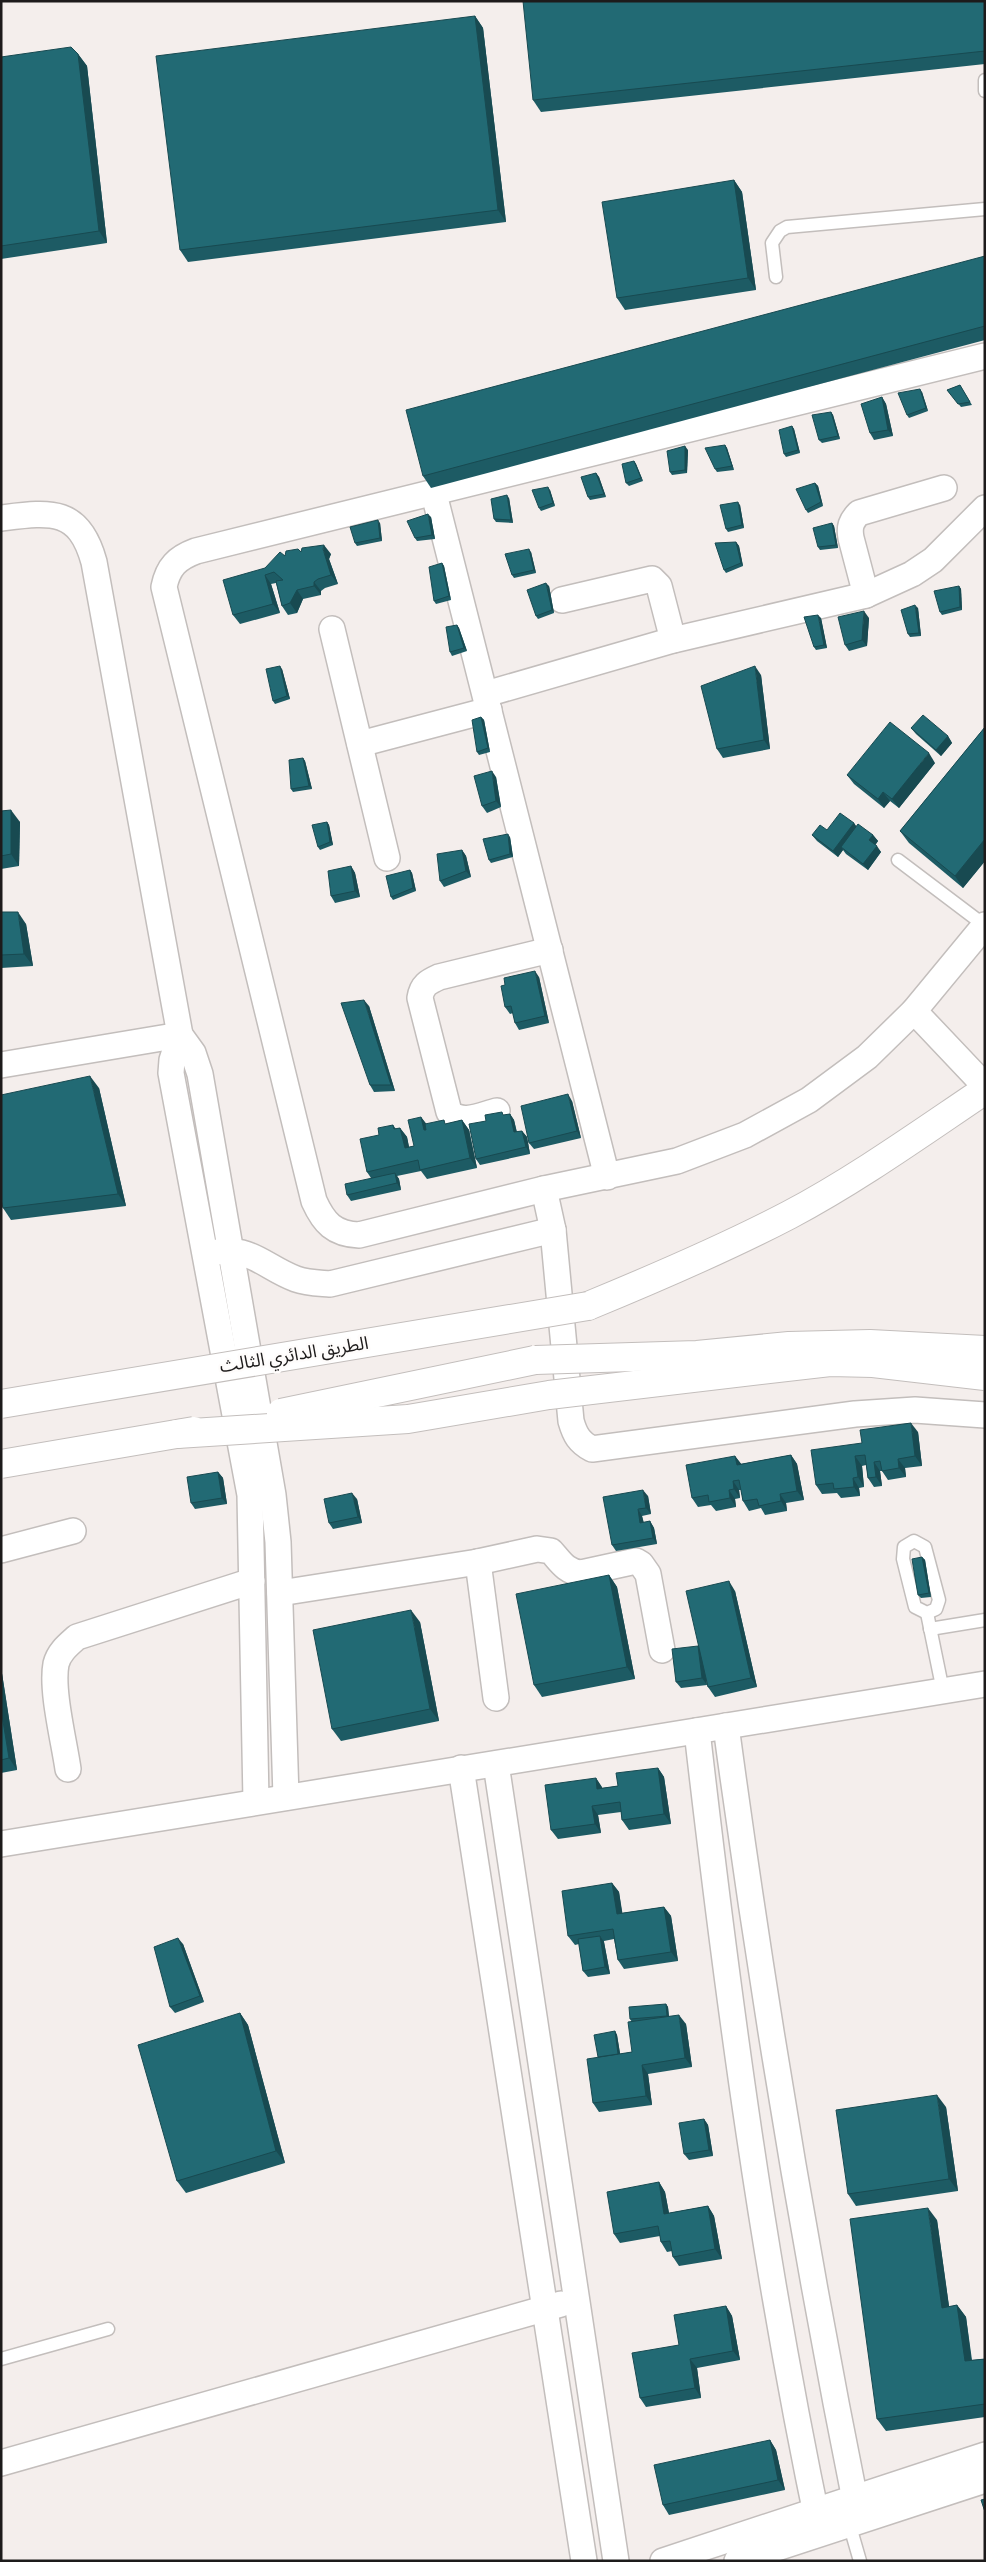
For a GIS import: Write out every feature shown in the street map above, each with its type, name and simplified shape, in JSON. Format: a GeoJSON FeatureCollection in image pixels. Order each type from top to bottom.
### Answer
{"type":"FeatureCollection","features":[{"type":"Feature","properties":{"kind":"highway","name":"الطريق الدائري الثالث"},"geometry":{"type":"LineString","coordinates":[[1,1404],[167,1374],[588,1306],[696,1261],[790,1214],[899,1148],[985,1088]]}},
{"type":"Feature","properties":{"kind":"highway"},"geometry":{"type":"LineString","coordinates":[[1,1464],[177,1434],[536,1360],[698,1355],[789,1346],[870,1344],[985,1350]]}},
{"type":"Feature","properties":{"kind":"highway"},"geometry":{"type":"LineString","coordinates":[[177,1434],[408,1419],[549,1394],[830,1362],[872,1363],[985,1376]]}},
{"type":"Feature","properties":{"kind":"street"},"geometry":{"type":"LineString","coordinates":[[984,925],[914,1011],[867,1057],[809,1100],[753,1131],[677,1161],[544,1189],[359,1236],[340,1232],[325,1221],[314,1201],[164,587],[166,574],[173,563],[184,555],[985,356]]}},
{"type":"Feature","properties":{"kind":"street"},"geometry":{"type":"LineString","coordinates":[[866,595],[849,529],[852,520],[859,512],[944,488]]}},
{"type":"Feature","properties":{"kind":"street"},"geometry":{"type":"LineString","coordinates":[[434,494],[607,1177]]}},
{"type":"Feature","properties":{"kind":"street"},"geometry":{"type":"LineString","coordinates":[[360,744],[673,640],[866,595],[912,574],[933,560],[952,544],[985,508]]}},
{"type":"Feature","properties":{"kind":"street"},"geometry":{"type":"LineString","coordinates":[[1,518],[54,514],[74,524],[88,541],[94,562],[180,1035],[193,1053],[199,1068],[273,1495],[280,1593],[286,1797]]}},
{"type":"Feature","properties":{"kind":"street"},"geometry":{"type":"LineString","coordinates":[[562,600],[652,579],[659,586],[673,640]]}},
{"type":"Feature","properties":{"kind":"street"},"geometry":{"type":"LineString","coordinates":[[332,629],[387,858]]}},
{"type":"Feature","properties":{"kind":"street"},"geometry":{"type":"LineString","coordinates":[[497,1111],[465,1119],[453,1116],[449,1112],[420,998],[421,992],[424,985],[439,977],[550,950]]}},
{"type":"Feature","properties":{"kind":"street"},"geometry":{"type":"LineString","coordinates":[[914,1011],[985,1088]]}},
{"type":"Feature","properties":{"kind":"street"},"geometry":{"type":"LineString","coordinates":[[1,1065],[180,1035]]}},
{"type":"Feature","properties":{"kind":"street"},"geometry":{"type":"LineString","coordinates":[[180,1035],[172,1060],[171,1073],[250,1495],[256,1802]]}},
{"type":"Feature","properties":{"kind":"street"},"geometry":{"type":"LineString","coordinates":[[544,1189],[553,1230],[571,1421],[574,1433],[581,1444],[592,1449],[856,1414],[916,1410],[985,1415]]}},
{"type":"Feature","properties":{"kind":"street"},"geometry":{"type":"LineString","coordinates":[[205,1254],[231,1250],[256,1257],[294,1278],[312,1283],[330,1284],[553,1230]]}},
{"type":"Feature","properties":{"kind":"street"},"geometry":{"type":"LineString","coordinates":[[1,1550],[73,1531]]}},
{"type":"Feature","properties":{"kind":"street"},"geometry":{"type":"LineString","coordinates":[[280,1593],[478,1562],[545,1549],[551,1551],[567,1569],[573,1572],[581,1573],[630,1562],[642,1564],[648,1574],[662,1650]]}},
{"type":"Feature","properties":{"kind":"street"},"geometry":{"type":"LineString","coordinates":[[478,1562],[496,1698]]}},
{"type":"Feature","properties":{"kind":"street"},"geometry":{"type":"LineString","coordinates":[[68,1768],[55,1680],[57,1663],[64,1648],[77,1637],[252,1581]]}},
{"type":"Feature","properties":{"kind":"street"},"geometry":{"type":"LineString","coordinates":[[1,1844],[985,1684]]}},
{"type":"Feature","properties":{"kind":"street"},"geometry":{"type":"LineString","coordinates":[[726,1726],[753,1928],[854,2514]]}},
{"type":"Feature","properties":{"kind":"street"},"geometry":{"type":"LineString","coordinates":[[697,1731],[720,1930],[748,2123],[779,2318],[818,2522]]}},
{"type":"Feature","properties":{"kind":"street"},"geometry":{"type":"LineString","coordinates":[[496,1764],[616,2561]]}},
{"type":"Feature","properties":{"kind":"street"},"geometry":{"type":"LineString","coordinates":[[461,1768],[584,2561]]}},
{"type":"Feature","properties":{"kind":"street"},"geometry":{"type":"LineString","coordinates":[[1,2463],[577,2300]]}},
{"type":"Feature","properties":{"kind":"street"},"geometry":{"type":"LineString","coordinates":[[854,2514],[985,2455]]}},
{"type":"Feature","properties":{"kind":"street"},"geometry":{"type":"LineString","coordinates":[[663,2561],[985,2480]]}},
{"type":"Feature","properties":{"kind":"street"},"geometry":{"type":"LineString","coordinates":[[737,2561],[818,2522]]}},
{"type":"Feature","properties":{"kind":"lane"},"geometry":{"type":"LineString","coordinates":[[985,80],[985,91]]}},
{"type":"Feature","properties":{"kind":"lane"},"geometry":{"type":"LineString","coordinates":[[776,277],[772,243],[780,231],[787,227],[985,209]]}},
{"type":"Feature","properties":{"kind":"lane"},"geometry":{"type":"LineString","coordinates":[[898,860],[984,925]]}},
{"type":"Feature","properties":{"kind":"lane"},"geometry":{"type":"LineString","coordinates":[[914,1541],[925,1547],[939,1600],[936,1609],[927,1613],[915,1608],[903,1559],[904,1547],[914,1541]]}},
{"type":"Feature","properties":{"kind":"lane"},"geometry":{"type":"LineString","coordinates":[[927,1613],[944,1691]]}},
{"type":"Feature","properties":{"kind":"lane"},"geometry":{"type":"LineString","coordinates":[[930,1629],[985,1620]]}},
{"type":"Feature","properties":{"kind":"lane"},"geometry":{"type":"LineString","coordinates":[[1,2359],[108,2329]]}},
{"type":"Feature","properties":{"kind":"lane"},"geometry":{"type":"LineString","coordinates":[[854,2514],[860,2561]]}},
{"type":"Feature","properties":{"kind":"building"},"geometry":{"type":"Polygon","coordinates":[[[523,1],[985,1],[985,51],[533,100],[523,1]]]}},
{"type":"Feature","properties":{"kind":"building"},"geometry":{"type":"Polygon","coordinates":[[[475,16],[498,210],[180,250],[156,56],[475,16]]]}},
{"type":"Feature","properties":{"kind":"building"},"geometry":{"type":"Polygon","coordinates":[[[71,47],[78,54],[99,231],[1,246],[1,57],[71,47]]]}},
{"type":"Feature","properties":{"kind":"building"},"geometry":{"type":"Polygon","coordinates":[[[734,180],[748,278],[617,298],[602,202],[734,180]]]}},
{"type":"Feature","properties":{"kind":"building"},"geometry":{"type":"Polygon","coordinates":[[[985,256],[985,326],[423,476],[406,410],[985,256]]]}},
{"type":"Feature","properties":{"kind":"building"},"geometry":{"type":"Polygon","coordinates":[[[960,385],[970,402],[958,404],[947,390],[960,385]]]}},
{"type":"Feature","properties":{"kind":"building"},"geometry":{"type":"Polygon","coordinates":[[[920,389],[926,408],[907,415],[898,393],[920,389]]]}},
{"type":"Feature","properties":{"kind":"building"},"geometry":{"type":"Polygon","coordinates":[[[882,397],[888,430],[870,433],[861,404],[882,397]]]}},
{"type":"Feature","properties":{"kind":"building"},"geometry":{"type":"Polygon","coordinates":[[[831,412],[838,436],[819,440],[812,415],[831,412]]]}},
{"type":"Feature","properties":{"kind":"building"},"geometry":{"type":"Polygon","coordinates":[[[792,426],[798,450],[784,454],[779,430],[792,426]]]}},
{"type":"Feature","properties":{"kind":"building"},"geometry":{"type":"Polygon","coordinates":[[[725,445],[732,466],[715,469],[705,448],[725,445]]]}},
{"type":"Feature","properties":{"kind":"building"},"geometry":{"type":"Polygon","coordinates":[[[685,446],[685,470],[670,472],[667,451],[685,446]]]}},
{"type":"Feature","properties":{"kind":"building"},"geometry":{"type":"Polygon","coordinates":[[[634,461],[641,478],[626,483],[622,464],[634,461]]]}},
{"type":"Feature","properties":{"kind":"building"},"geometry":{"type":"Polygon","coordinates":[[[596,473],[604,494],[588,497],[581,477],[596,473]]]}},
{"type":"Feature","properties":{"kind":"building"},"geometry":{"type":"Polygon","coordinates":[[[815,483],[821,502],[806,510],[796,489],[815,483]]]}},
{"type":"Feature","properties":{"kind":"building"},"geometry":{"type":"Polygon","coordinates":[[[548,487],[553,503],[539,508],[532,490],[548,487]]]}},
{"type":"Feature","properties":{"kind":"building"},"geometry":{"type":"Polygon","coordinates":[[[507,495],[511,520],[494,519],[491,499],[507,495]]]}},
{"type":"Feature","properties":{"kind":"building"},"geometry":{"type":"Polygon","coordinates":[[[738,502],[742,525],[726,529],[720,505],[738,502]]]}},
{"type":"Feature","properties":{"kind":"building"},"geometry":{"type":"Polygon","coordinates":[[[428,514],[432,535],[415,538],[407,521],[428,514]]]}},
{"type":"Feature","properties":{"kind":"building"},"geometry":{"type":"Polygon","coordinates":[[[378,520],[380,538],[355,543],[350,527],[378,520]]]}},
{"type":"Feature","properties":{"kind":"building"},"geometry":{"type":"Polygon","coordinates":[[[832,523],[836,545],[818,547],[813,528],[832,523]]]}},
{"type":"Feature","properties":{"kind":"building"},"geometry":{"type":"Polygon","coordinates":[[[736,542],[741,563],[724,570],[715,543],[736,542]]]}},
{"type":"Feature","properties":{"kind":"building"},"geometry":{"type":"Polygon","coordinates":[[[324,545],[323,549],[331,575],[318,579],[314,582],[314,586],[297,590],[290,603],[282,606],[276,581],[283,580],[274,572],[265,575],[273,604],[233,615],[223,580],[265,568],[280,552],[285,556],[286,551],[298,549],[301,552],[302,548],[324,545]]]}},
{"type":"Feature","properties":{"kind":"building"},"geometry":{"type":"Polygon","coordinates":[[[529,549],[534,570],[512,575],[505,554],[529,549]]]}},
{"type":"Feature","properties":{"kind":"building"},"geometry":{"type":"Polygon","coordinates":[[[442,563],[449,596],[434,601],[429,567],[442,563]]]}},
{"type":"Feature","properties":{"kind":"building"},"geometry":{"type":"Polygon","coordinates":[[[546,583],[552,610],[536,616],[527,590],[546,583]]]}},
{"type":"Feature","properties":{"kind":"building"},"geometry":{"type":"Polygon","coordinates":[[[959,586],[960,607],[940,612],[934,591],[959,586]]]}},
{"type":"Feature","properties":{"kind":"building"},"geometry":{"type":"Polygon","coordinates":[[[915,605],[919,633],[908,634],[901,610],[915,605]]]}},
{"type":"Feature","properties":{"kind":"building"},"geometry":{"type":"Polygon","coordinates":[[[864,611],[862,640],[845,645],[838,617],[864,611]]]}},
{"type":"Feature","properties":{"kind":"building"},"geometry":{"type":"Polygon","coordinates":[[[818,615],[824,645],[814,647],[804,617],[818,615]]]}},
{"type":"Feature","properties":{"kind":"building"},"geometry":{"type":"Polygon","coordinates":[[[457,625],[464,648],[450,652],[446,627],[457,625]]]}},
{"type":"Feature","properties":{"kind":"building"},"geometry":{"type":"Polygon","coordinates":[[[280,666],[287,696],[273,701],[266,669],[280,666]]]}},
{"type":"Feature","properties":{"kind":"building"},"geometry":{"type":"Polygon","coordinates":[[[755,666],[764,740],[717,749],[701,686],[755,666]]]}},
{"type":"Feature","properties":{"kind":"building"},"geometry":{"type":"Polygon","coordinates":[[[923,715],[948,736],[936,750],[911,728],[923,715]]]}},
{"type":"Feature","properties":{"kind":"building"},"geometry":{"type":"Polygon","coordinates":[[[481,717],[488,748],[477,752],[472,720],[481,717]]]}},
{"type":"Feature","properties":{"kind":"building"},"geometry":{"type":"Polygon","coordinates":[[[890,722],[929,753],[892,799],[883,792],[878,799],[847,775],[890,722]]]}},
{"type":"Feature","properties":{"kind":"building"},"geometry":{"type":"Polygon","coordinates":[[[985,727],[985,839],[955,876],[900,831],[985,727]]]}},
{"type":"Feature","properties":{"kind":"building"},"geometry":{"type":"Polygon","coordinates":[[[303,758],[309,786],[291,789],[289,760],[303,758]]]}},
{"type":"Feature","properties":{"kind":"building"},"geometry":{"type":"Polygon","coordinates":[[[492,771],[496,801],[482,806],[474,776],[492,771]]]}},
{"type":"Feature","properties":{"kind":"building"},"geometry":{"type":"Polygon","coordinates":[[[11,810],[11,854],[1,856],[1,811],[11,810]]]}},
{"type":"Feature","properties":{"kind":"building"},"geometry":{"type":"Polygon","coordinates":[[[840,813],[854,823],[833,851],[812,835],[820,825],[827,830],[840,813]]]}},
{"type":"Feature","properties":{"kind":"building"},"geometry":{"type":"Polygon","coordinates":[[[327,822],[330,842],[318,847],[312,825],[327,822]]]}},
{"type":"Feature","properties":{"kind":"building"},"geometry":{"type":"Polygon","coordinates":[[[858,824],[873,835],[869,840],[877,846],[863,864],[841,847],[858,824]]]}},
{"type":"Feature","properties":{"kind":"building"},"geometry":{"type":"Polygon","coordinates":[[[508,834],[510,854],[489,860],[483,839],[508,834]]]}},
{"type":"Feature","properties":{"kind":"building"},"geometry":{"type":"Polygon","coordinates":[[[462,850],[466,871],[440,881],[437,854],[462,850]]]}},
{"type":"Feature","properties":{"kind":"building"},"geometry":{"type":"Polygon","coordinates":[[[351,866],[355,891],[331,896],[328,871],[351,866]]]}},
{"type":"Feature","properties":{"kind":"building"},"geometry":{"type":"Polygon","coordinates":[[[410,870],[413,888],[391,897],[386,876],[410,870]]]}},
{"type":"Feature","properties":{"kind":"building"},"geometry":{"type":"Polygon","coordinates":[[[1,912],[18,912],[24,954],[1,955],[1,912]]]}},
{"type":"Feature","properties":{"kind":"building"},"geometry":{"type":"Polygon","coordinates":[[[535,971],[545,1016],[515,1023],[511,1006],[505,1007],[501,986],[505,985],[504,978],[535,971]]]}},
{"type":"Feature","properties":{"kind":"building"},"geometry":{"type":"Polygon","coordinates":[[[364,1000],[391,1085],[370,1085],[341,1003],[364,1000]]]}},
{"type":"Feature","properties":{"kind":"building"},"geometry":{"type":"Polygon","coordinates":[[[90,1076],[118,1194],[3,1208],[1,1200],[1,1095],[90,1076]]]}},
{"type":"Feature","properties":{"kind":"building"},"geometry":{"type":"Polygon","coordinates":[[[568,1094],[577,1131],[529,1143],[521,1106],[568,1094]]]}},
{"type":"Feature","properties":{"kind":"building"},"geometry":{"type":"Polygon","coordinates":[[[502,1112],[503,1115],[510,1114],[514,1132],[522,1131],[526,1147],[476,1159],[469,1124],[486,1121],[485,1115],[502,1112]]]}},
{"type":"Feature","properties":{"kind":"building"},"geometry":{"type":"Polygon","coordinates":[[[421,1117],[424,1130],[426,1130],[425,1124],[444,1120],[445,1124],[462,1120],[470,1158],[420,1170],[418,1160],[367,1172],[360,1139],[379,1135],[378,1128],[393,1125],[394,1129],[400,1128],[405,1148],[414,1146],[408,1120],[421,1117]]]}},
{"type":"Feature","properties":{"kind":"building"},"geometry":{"type":"Polygon","coordinates":[[[395,1173],[397,1183],[347,1195],[345,1184],[395,1173]]]}},
{"type":"Feature","properties":{"kind":"building"},"geometry":{"type":"Polygon","coordinates":[[[911,1423],[915,1456],[898,1459],[899,1468],[882,1471],[880,1461],[874,1462],[876,1477],[868,1478],[865,1455],[855,1456],[858,1477],[853,1478],[854,1487],[834,1489],[833,1483],[816,1485],[811,1450],[862,1443],[860,1430],[911,1423]]]}},
{"type":"Feature","properties":{"kind":"building"},"geometry":{"type":"Polygon","coordinates":[[[791,1455],[797,1491],[780,1494],[781,1501],[759,1506],[757,1499],[743,1501],[739,1480],[733,1481],[734,1489],[729,1490],[730,1498],[709,1502],[708,1495],[692,1498],[686,1465],[735,1456],[737,1465],[791,1455]]]}},
{"type":"Feature","properties":{"kind":"building"},"geometry":{"type":"Polygon","coordinates":[[[218,1472],[222,1498],[191,1503],[187,1477],[218,1472]]]}},
{"type":"Feature","properties":{"kind":"building"},"geometry":{"type":"Polygon","coordinates":[[[643,1490],[646,1508],[638,1509],[640,1523],[650,1521],[653,1538],[612,1545],[603,1497],[643,1490]]]}},
{"type":"Feature","properties":{"kind":"building"},"geometry":{"type":"Polygon","coordinates":[[[352,1493],[358,1517],[329,1523],[324,1499],[352,1493]]]}},
{"type":"Feature","properties":{"kind":"building"},"geometry":{"type":"Polygon","coordinates":[[[922,1557],[929,1593],[918,1595],[912,1559],[922,1557]]]}},
{"type":"Feature","properties":{"kind":"building"},"geometry":{"type":"Polygon","coordinates":[[[609,1575],[627,1667],[534,1685],[516,1594],[609,1575]]]}},
{"type":"Feature","properties":{"kind":"building"},"geometry":{"type":"Polygon","coordinates":[[[729,1581],[751,1678],[708,1687],[686,1591],[729,1581]]]}},
{"type":"Feature","properties":{"kind":"building"},"geometry":{"type":"Polygon","coordinates":[[[411,1610],[430,1709],[332,1729],[313,1630],[411,1610]]]}},
{"type":"Feature","properties":{"kind":"building"},"geometry":{"type":"Polygon","coordinates":[[[698,1646],[702,1678],[676,1682],[672,1649],[698,1646]]]}},
{"type":"Feature","properties":{"kind":"building"},"geometry":{"type":"Polygon","coordinates":[[[1,1709],[9,1758],[1,1760],[1,1709]]]}},
{"type":"Feature","properties":{"kind":"building"},"geometry":{"type":"Polygon","coordinates":[[[658,1768],[664,1814],[622,1820],[620,1802],[592,1806],[595,1824],[551,1830],[545,1785],[596,1778],[597,1789],[618,1786],[616,1773],[658,1768]]]}},
{"type":"Feature","properties":{"kind":"building"},"geometry":{"type":"Polygon","coordinates":[[[612,1883],[617,1914],[664,1907],[671,1952],[618,1960],[613,1929],[568,1936],[562,1891],[612,1883]]]}},
{"type":"Feature","properties":{"kind":"building"},"geometry":{"type":"Polygon","coordinates":[[[600,1936],[605,1967],[583,1971],[578,1939],[600,1936]]]}},
{"type":"Feature","properties":{"kind":"building"},"geometry":{"type":"Polygon","coordinates":[[[178,1938],[200,1996],[170,2007],[154,1947],[178,1938]]]}},
{"type":"Feature","properties":{"kind":"building"},"geometry":{"type":"Polygon","coordinates":[[[666,2004],[667,2016],[630,2019],[629,2007],[666,2004]]]}},
{"type":"Feature","properties":{"kind":"building"},"geometry":{"type":"Polygon","coordinates":[[[240,2013],[276,2151],[177,2181],[138,2045],[240,2013]]]}},
{"type":"Feature","properties":{"kind":"building"},"geometry":{"type":"Polygon","coordinates":[[[679,2015],[685,2058],[642,2065],[646,2096],[593,2103],[587,2059],[632,2052],[628,2022],[679,2015]]]}},
{"type":"Feature","properties":{"kind":"building"},"geometry":{"type":"Polygon","coordinates":[[[615,2031],[618,2054],[598,2057],[594,2035],[615,2031]]]}},
{"type":"Feature","properties":{"kind":"building"},"geometry":{"type":"Polygon","coordinates":[[[937,2095],[949,2179],[848,2194],[836,2110],[937,2095]]]}},
{"type":"Feature","properties":{"kind":"building"},"geometry":{"type":"Polygon","coordinates":[[[704,2119],[709,2150],[684,2154],[679,2123],[704,2119]]]}},
{"type":"Feature","properties":{"kind":"building"},"geometry":{"type":"Polygon","coordinates":[[[659,2182],[664,2214],[708,2206],[715,2249],[673,2257],[670,2241],[661,2242],[658,2226],[614,2234],[607,2192],[659,2182]]]}},
{"type":"Feature","properties":{"kind":"building"},"geometry":{"type":"Polygon","coordinates":[[[928,2208],[942,2308],[957,2305],[965,2361],[985,2359],[985,2404],[877,2419],[850,2219],[928,2208]]]}},
{"type":"Feature","properties":{"kind":"building"},"geometry":{"type":"Polygon","coordinates":[[[726,2306],[733,2351],[690,2359],[695,2388],[640,2398],[632,2353],[679,2345],[674,2315],[726,2306]]]}},
{"type":"Feature","properties":{"kind":"building"},"geometry":{"type":"Polygon","coordinates":[[[770,2440],[778,2480],[663,2505],[654,2465],[770,2440]]]}},
{"type":"Feature","properties":{"kind":"building"},"geometry":{"type":"Polygon","coordinates":[[[985,2499],[985,2512],[981,2500],[985,2499]]]}}]}
